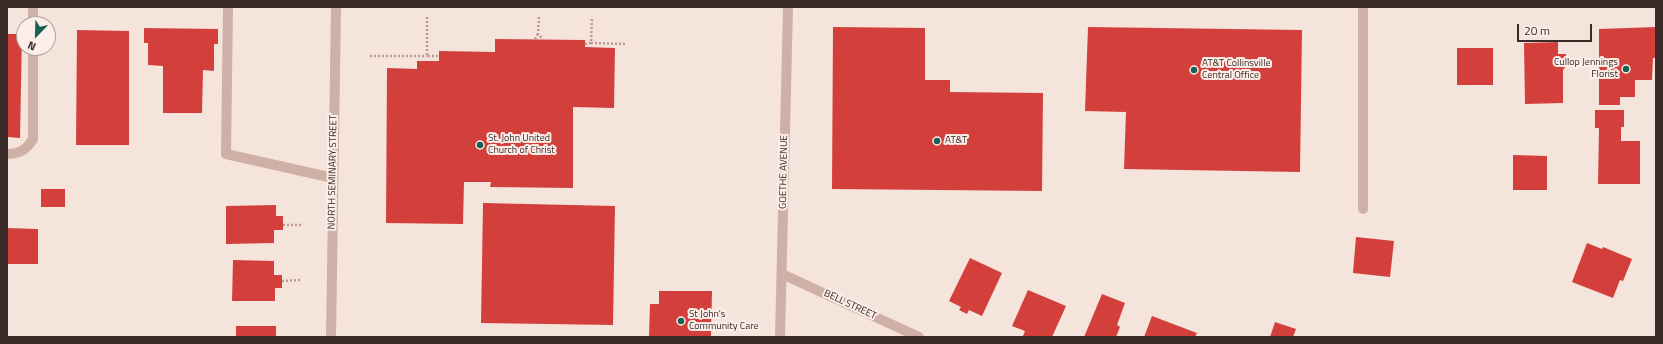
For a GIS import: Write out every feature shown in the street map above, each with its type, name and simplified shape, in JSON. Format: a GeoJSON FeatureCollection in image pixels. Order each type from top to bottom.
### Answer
{"type":"FeatureCollection","features":[{"type":"Feature","properties":{"kind":"street"},"geometry":{"type":"LineString","coordinates":[[228,7],[226,154],[333,178]]}},
{"type":"Feature","properties":{"kind":"street","name":"NORTH SEMINARY STREET"},"geometry":{"type":"LineString","coordinates":[[331,337],[336,7]]}},
{"type":"Feature","properties":{"kind":"street","name":"GOETHE AVENUE"},"geometry":{"type":"LineString","coordinates":[[780,337],[788,7]]}},
{"type":"Feature","properties":{"kind":"street"},"geometry":{"type":"LineString","coordinates":[[1363,7],[1363,209]]}},
{"type":"Feature","properties":{"kind":"street"},"geometry":{"type":"LineString","coordinates":[[7,154],[13,154],[27,148],[33,138],[33,56]]}},
{"type":"Feature","properties":{"kind":"street","name":"BELL STREET"},"geometry":{"type":"LineString","coordinates":[[782,274],[919,337]]}},
{"type":"Feature","properties":{"kind":"path"},"geometry":{"type":"LineString","coordinates":[[427,17],[427,56]]}},
{"type":"Feature","properties":{"kind":"path"},"geometry":{"type":"LineString","coordinates":[[535,39],[538,34],[539,17]]}},
{"type":"Feature","properties":{"kind":"path"},"geometry":{"type":"LineString","coordinates":[[591,43],[592,17]]}},
{"type":"Feature","properties":{"kind":"path"},"geometry":{"type":"LineString","coordinates":[[538,34],[543,39]]}},
{"type":"Feature","properties":{"kind":"path"},"geometry":{"type":"LineString","coordinates":[[585,44],[626,44]]}},
{"type":"Feature","properties":{"kind":"path"},"geometry":{"type":"LineString","coordinates":[[370,56],[439,56]]}},
{"type":"Feature","properties":{"kind":"path"},"geometry":{"type":"LineString","coordinates":[[283,225],[301,225]]}},
{"type":"Feature","properties":{"kind":"path"},"geometry":{"type":"LineString","coordinates":[[282,281],[300,280]]}},
{"type":"Feature","properties":{"kind":"building","name":"AT&T"},"geometry":{"type":"Polygon","coordinates":[[[833,27],[925,28],[925,80],[950,80],[950,92],[1043,93],[1042,191],[832,189],[833,27]]]}},
{"type":"Feature","properties":{"kind":"building","name":"AT&T Collinsville Central Office"},"geometry":{"type":"Polygon","coordinates":[[[1088,27],[1302,30],[1300,172],[1124,169],[1126,112],[1085,111],[1088,27]]]}},
{"type":"Feature","properties":{"kind":"building","name":"Cullop Jennings Florist"},"geometry":{"type":"Polygon","coordinates":[[[1656,27],[1656,58],[1653,58],[1652,80],[1635,80],[1635,97],[1620,97],[1620,105],[1599,105],[1599,29],[1656,27]]]}},
{"type":"Feature","properties":{"kind":"building"},"geometry":{"type":"Polygon","coordinates":[[[144,28],[218,29],[218,44],[214,44],[214,71],[203,70],[202,113],[163,113],[163,66],[148,65],[148,43],[144,43],[144,28]]]}},
{"type":"Feature","properties":{"kind":"building"},"geometry":{"type":"Polygon","coordinates":[[[77,30],[129,31],[129,145],[76,145],[77,30]]]}},
{"type":"Feature","properties":{"kind":"building"},"geometry":{"type":"Polygon","coordinates":[[[7,34],[16,34],[16,56],[22,56],[20,138],[7,137],[7,34]]]}},
{"type":"Feature","properties":{"kind":"building","name":"St. John United Church of Christ"},"geometry":{"type":"Polygon","coordinates":[[[495,39],[585,40],[585,47],[615,48],[614,108],[573,107],[573,188],[490,187],[491,182],[464,182],[463,224],[386,223],[387,68],[417,69],[417,61],[439,61],[439,51],[495,52],[495,39]]]}},
{"type":"Feature","properties":{"kind":"building"},"geometry":{"type":"Polygon","coordinates":[[[1558,42],[1558,54],[1566,54],[1566,66],[1563,70],[1563,103],[1525,104],[1524,43],[1558,42]]]}},
{"type":"Feature","properties":{"kind":"building"},"geometry":{"type":"Polygon","coordinates":[[[1457,48],[1493,48],[1493,85],[1457,85],[1457,48]]]}},
{"type":"Feature","properties":{"kind":"building"},"geometry":{"type":"Polygon","coordinates":[[[1595,110],[1624,110],[1624,127],[1621,127],[1621,141],[1640,141],[1640,184],[1598,184],[1599,128],[1595,128],[1595,110]]]}},
{"type":"Feature","properties":{"kind":"building"},"geometry":{"type":"Polygon","coordinates":[[[1513,155],[1547,156],[1547,190],[1513,190],[1513,155]]]}},
{"type":"Feature","properties":{"kind":"building"},"geometry":{"type":"Polygon","coordinates":[[[41,189],[65,189],[65,207],[41,207],[41,189]]]}},
{"type":"Feature","properties":{"kind":"building"},"geometry":{"type":"Polygon","coordinates":[[[483,203],[615,206],[613,325],[481,323],[483,203]]]}},
{"type":"Feature","properties":{"kind":"building"},"geometry":{"type":"Polygon","coordinates":[[[276,205],[276,216],[283,216],[283,230],[274,230],[274,243],[226,244],[226,206],[276,205]]]}},
{"type":"Feature","properties":{"kind":"building"},"geometry":{"type":"Polygon","coordinates":[[[7,228],[38,229],[38,264],[7,264],[7,228]]]}},
{"type":"Feature","properties":{"kind":"building"},"geometry":{"type":"Polygon","coordinates":[[[1356,237],[1394,241],[1390,277],[1353,273],[1356,237]]]}},
{"type":"Feature","properties":{"kind":"building"},"geometry":{"type":"Polygon","coordinates":[[[1587,243],[1602,249],[1603,247],[1632,259],[1623,281],[1620,280],[1613,298],[1572,282],[1587,243]]]}},
{"type":"Feature","properties":{"kind":"building"},"geometry":{"type":"Polygon","coordinates":[[[970,258],[1002,273],[982,316],[969,310],[967,314],[959,310],[961,307],[949,301],[970,258]]]}},
{"type":"Feature","properties":{"kind":"building"},"geometry":{"type":"Polygon","coordinates":[[[233,260],[274,261],[274,275],[282,275],[282,288],[275,288],[275,301],[232,301],[233,260]]]}},
{"type":"Feature","properties":{"kind":"building"},"geometry":{"type":"Polygon","coordinates":[[[1028,290],[1066,306],[1052,337],[1025,337],[1023,336],[1025,331],[1012,326],[1028,290]]]}},
{"type":"Feature","properties":{"kind":"building","name":"St John's Community Care"},"geometry":{"type":"Polygon","coordinates":[[[659,291],[712,291],[711,337],[649,337],[650,304],[659,304],[659,291]]]}},
{"type":"Feature","properties":{"kind":"building"},"geometry":{"type":"Polygon","coordinates":[[[1102,294],[1125,303],[1117,325],[1120,327],[1116,337],[1084,337],[1102,294]]]}},
{"type":"Feature","properties":{"kind":"building"},"geometry":{"type":"Polygon","coordinates":[[[1152,316],[1197,333],[1195,337],[1144,337],[1152,316]]]}},
{"type":"Feature","properties":{"kind":"building"},"geometry":{"type":"Polygon","coordinates":[[[1275,322],[1296,329],[1293,337],[1270,337],[1275,322]]]}},
{"type":"Feature","properties":{"kind":"building"},"geometry":{"type":"Polygon","coordinates":[[[236,326],[276,326],[276,337],[236,337],[236,326]]]}},
{"type":"Feature","properties":{"kind":"place","name":"Cullop Jennings Florist"},"geometry":{"type":"Point","coordinates":[1626,69]}},
{"type":"Feature","properties":{"kind":"place","name":"AT&T Collinsville Central Office"},"geometry":{"type":"Point","coordinates":[1194,70]}},
{"type":"Feature","properties":{"kind":"place","name":"AT&T"},"geometry":{"type":"Point","coordinates":[937,141]}},
{"type":"Feature","properties":{"kind":"place","name":"St. John United Church of Christ"},"geometry":{"type":"Point","coordinates":[480,145]}},
{"type":"Feature","properties":{"kind":"place","name":"St John's Community Care"},"geometry":{"type":"Point","coordinates":[681,321]}}]}
